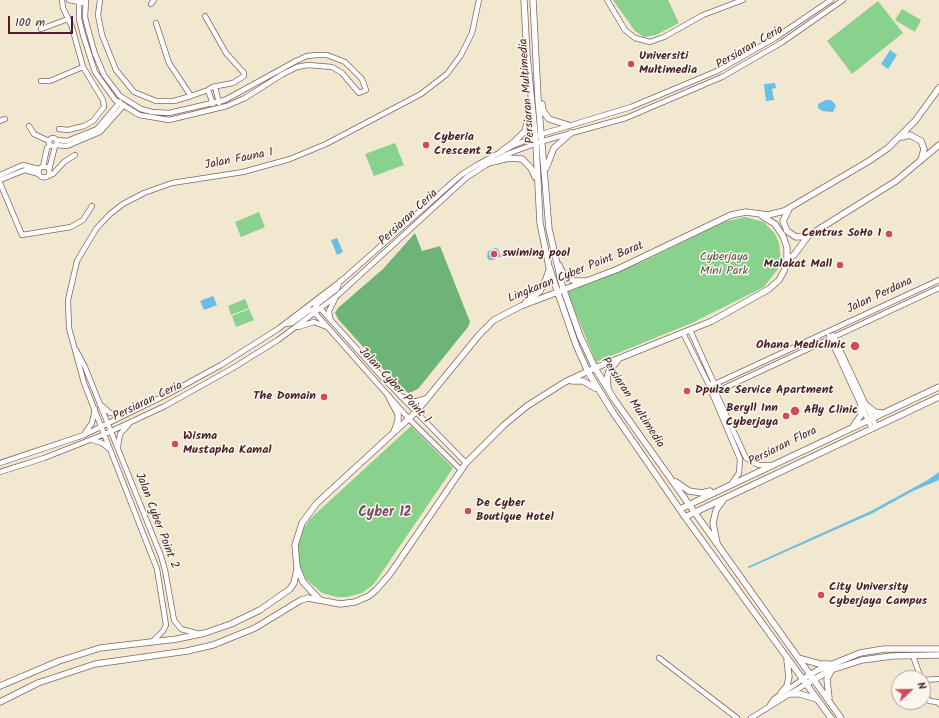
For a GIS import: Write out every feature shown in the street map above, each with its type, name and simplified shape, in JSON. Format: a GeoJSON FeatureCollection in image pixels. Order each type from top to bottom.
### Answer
{"type":"FeatureCollection","features":[{"type":"Feature","properties":{"kind":"main road","name":"Persiaran Multimedia"},"geometry":{"type":"LineString","coordinates":[[524,0],[536,144],[540,223],[549,267],[571,333],[588,372],[601,394],[685,517],[831,718]]}},
{"type":"Feature","properties":{"kind":"main road","name":"Persiaran Multimedia"},"geometry":{"type":"LineString","coordinates":[[533,0],[537,80],[543,141],[547,212],[552,249],[563,291],[580,336],[595,368],[610,393],[841,718]]}},
{"type":"Feature","properties":{"kind":"main road"},"geometry":{"type":"LineString","coordinates":[[537,80],[546,116],[551,121],[568,125]]}},
{"type":"Feature","properties":{"kind":"main road","name":"Lingkaran Cyber Point Barat"},"geometry":{"type":"LineString","coordinates":[[297,567],[295,545],[300,526],[310,511],[416,412],[479,335],[494,320],[521,306],[588,282],[656,252],[731,215],[746,212],[774,214],[800,202],[869,161],[896,142],[924,110],[939,88]]}},
{"type":"Feature","properties":{"kind":"main road"},"geometry":{"type":"LineString","coordinates":[[502,151],[523,134],[528,124],[531,89]]}},
{"type":"Feature","properties":{"kind":"main road"},"geometry":{"type":"LineString","coordinates":[[545,184],[550,154],[558,144],[571,133]]}},
{"type":"Feature","properties":{"kind":"main road"},"geometry":{"type":"LineString","coordinates":[[896,142],[906,135],[918,138],[924,149],[920,163]]}},
{"type":"Feature","properties":{"kind":"main road"},"geometry":{"type":"LineString","coordinates":[[787,260],[794,255],[808,236],[875,195],[920,163],[939,146]]}},
{"type":"Feature","properties":{"kind":"main road"},"geometry":{"type":"LineString","coordinates":[[493,162],[508,158],[522,159],[532,168],[537,183]]}},
{"type":"Feature","properties":{"kind":"main road"},"geometry":{"type":"LineString","coordinates":[[800,202],[787,211],[783,224],[792,236],[808,236]]}},
{"type":"Feature","properties":{"kind":"main road"},"geometry":{"type":"LineString","coordinates":[[547,212],[562,272],[571,280],[588,282]]}},
{"type":"Feature","properties":{"kind":"main road"},"geometry":{"type":"LineString","coordinates":[[0,704],[21,691],[58,675],[95,664],[187,651],[213,645],[254,628],[301,600],[308,598],[340,604],[355,602],[376,590],[402,558],[466,463],[514,416],[552,389],[595,368],[712,321],[775,285],[784,271],[787,260],[785,241],[780,230],[769,220],[758,214]]}},
{"type":"Feature","properties":{"kind":"main road"},"geometry":{"type":"LineString","coordinates":[[521,306],[540,291],[546,280],[549,267]]}},
{"type":"Feature","properties":{"kind":"main road"},"geometry":{"type":"LineString","coordinates":[[610,393],[607,382],[609,371],[622,358]]}},
{"type":"Feature","properties":{"kind":"main road"},"geometry":{"type":"LineString","coordinates":[[566,382],[583,381],[593,386],[601,394]]}},
{"type":"Feature","properties":{"kind":"main road","name":"Persiaran Flora"},"geometry":{"type":"LineString","coordinates":[[680,509],[732,483],[939,387]]}},
{"type":"Feature","properties":{"kind":"main road"},"geometry":{"type":"LineString","coordinates":[[389,397],[398,414],[398,421],[393,434]]}},
{"type":"Feature","properties":{"kind":"main road"},"geometry":{"type":"LineString","coordinates":[[402,397],[415,402],[427,398]]}},
{"type":"Feature","properties":{"kind":"main road","name":"Persiaran Flora"},"geometry":{"type":"LineString","coordinates":[[685,517],[728,495],[939,397]]}},
{"type":"Feature","properties":{"kind":"main road"},"geometry":{"type":"LineString","coordinates":[[851,427],[860,418],[863,405],[875,412],[882,413]]}},
{"type":"Feature","properties":{"kind":"main road"},"geometry":{"type":"LineString","coordinates":[[664,470],[680,486],[689,491],[702,493],[720,489]]}},
{"type":"Feature","properties":{"kind":"main road"},"geometry":{"type":"LineString","coordinates":[[720,549],[713,529],[714,516],[719,505],[728,495]]}},
{"type":"Feature","properties":{"kind":"main road"},"geometry":{"type":"LineString","coordinates":[[297,567],[303,582],[320,600]]}},
{"type":"Feature","properties":{"kind":"main road"},"geometry":{"type":"LineString","coordinates":[[0,685],[59,661],[100,648],[152,642],[200,634],[231,624],[270,604],[290,589],[294,583],[297,567]]}},
{"type":"Feature","properties":{"kind":"main road"},"geometry":{"type":"LineString","coordinates":[[798,658],[820,664],[833,663],[870,651],[939,648]]}},
{"type":"Feature","properties":{"kind":"main road"},"geometry":{"type":"LineString","coordinates":[[811,677],[854,662],[874,658],[939,655]]}},
{"type":"Feature","properties":{"kind":"main road"},"geometry":{"type":"LineString","coordinates":[[782,693],[787,686],[790,677],[786,656]]}},
{"type":"Feature","properties":{"kind":"main road"},"geometry":{"type":"LineString","coordinates":[[804,681],[833,663]]}},
{"type":"Feature","properties":{"kind":"main road"},"geometry":{"type":"LineString","coordinates":[[830,702],[826,684],[827,677],[831,670]]}},
{"type":"Feature","properties":{"kind":"main road"},"geometry":{"type":"LineString","coordinates":[[789,694],[805,694],[817,699]]}},
{"type":"Feature","properties":{"kind":"street"},"geometry":{"type":"LineString","coordinates":[[59,128],[68,130],[89,124],[104,107],[103,100],[83,67],[68,19],[63,8],[62,0]]}},
{"type":"Feature","properties":{"kind":"street"},"geometry":{"type":"LineString","coordinates":[[70,0],[86,1],[85,17],[95,54],[104,75],[125,99],[141,109],[170,113],[213,103],[239,94],[296,61],[307,56],[317,55],[327,55],[345,62],[362,79],[366,90],[359,93],[342,73],[332,67],[315,63],[313,61],[317,55]]}},
{"type":"Feature","properties":{"kind":"street"},"geometry":{"type":"LineString","coordinates":[[100,0],[98,14],[105,45],[116,70],[129,88],[139,95],[156,101],[174,101],[208,90],[212,87],[233,84],[244,74],[226,53],[205,16]]}},
{"type":"Feature","properties":{"kind":"street","name":"Jalan Fauna 1"},"geometry":{"type":"LineString","coordinates":[[101,426],[79,369],[69,328],[68,314],[68,300],[73,274],[87,243],[96,229],[110,214],[123,204],[140,195],[172,183],[243,172],[290,159],[326,144],[415,98],[440,81],[458,60],[472,33],[479,0]]}},
{"type":"Feature","properties":{"kind":"street"},"geometry":{"type":"LineString","coordinates":[[607,0],[625,30],[635,38],[650,42],[664,37],[703,15],[743,0]]}},
{"type":"Feature","properties":{"kind":"street","name":"Persiaran Ceria"},"geometry":{"type":"LineString","coordinates":[[0,463],[84,434],[108,424],[192,382],[284,324],[340,281],[461,175],[502,151],[568,125],[631,107],[717,71],[770,41],[831,0]]}},
{"type":"Feature","properties":{"kind":"street","name":"Persiaran Ceria"},"geometry":{"type":"LineString","coordinates":[[320,308],[338,294],[466,178],[493,162],[543,141],[626,118],[722,77],[781,43],[843,0]]}},
{"type":"Feature","properties":{"kind":"street"},"geometry":{"type":"LineString","coordinates":[[79,1],[80,24],[91,61],[99,79],[121,105],[139,115],[163,120],[214,110],[238,102],[297,67],[323,65]]}},
{"type":"Feature","properties":{"kind":"street"},"geometry":{"type":"LineString","coordinates":[[41,29],[68,19]]}},
{"type":"Feature","properties":{"kind":"street"},"geometry":{"type":"LineString","coordinates":[[156,23],[169,63],[191,96]]}},
{"type":"Feature","properties":{"kind":"street"},"geometry":{"type":"LineString","coordinates":[[41,81],[50,81],[83,67]]}},
{"type":"Feature","properties":{"kind":"street"},"geometry":{"type":"LineString","coordinates":[[215,87],[220,108]]}},
{"type":"Feature","properties":{"kind":"street"},"geometry":{"type":"LineString","coordinates":[[208,90],[214,110]]}},
{"type":"Feature","properties":{"kind":"street"},"geometry":{"type":"LineString","coordinates":[[29,126],[34,134],[53,144],[67,146],[100,132],[125,99]]}},
{"type":"Feature","properties":{"kind":"street"},"geometry":{"type":"LineString","coordinates":[[48,176],[53,144]]}},
{"type":"Feature","properties":{"kind":"street"},"geometry":{"type":"LineString","coordinates":[[53,144],[47,148],[40,170],[44,178],[53,174],[64,162],[75,155]]}},
{"type":"Feature","properties":{"kind":"street"},"geometry":{"type":"LineString","coordinates":[[0,175],[24,168],[49,170]]}},
{"type":"Feature","properties":{"kind":"street"},"geometry":{"type":"LineString","coordinates":[[0,180],[24,168]]}},
{"type":"Feature","properties":{"kind":"street"},"geometry":{"type":"LineString","coordinates":[[0,183],[22,235],[71,227],[83,220],[92,206]]}},
{"type":"Feature","properties":{"kind":"street","name":"Jalan Perdana"},"geometry":{"type":"LineString","coordinates":[[710,387],[939,280]]}},
{"type":"Feature","properties":{"kind":"street"},"geometry":{"type":"LineString","coordinates":[[314,310],[338,287],[340,281]]}},
{"type":"Feature","properties":{"kind":"street","name":"Jalan Perdana"},"geometry":{"type":"LineString","coordinates":[[716,392],[939,288]]}},
{"type":"Feature","properties":{"kind":"street"},"geometry":{"type":"LineString","coordinates":[[331,320],[329,310],[338,294]]}},
{"type":"Feature","properties":{"kind":"street"},"geometry":{"type":"LineString","coordinates":[[284,324],[292,322],[320,308]]}},
{"type":"Feature","properties":{"kind":"street","name":"Jalan Cyber Point 1"},"geometry":{"type":"LineString","coordinates":[[320,308],[416,412],[466,463]]}},
{"type":"Feature","properties":{"kind":"street","name":"Persiaran Ceria"},"geometry":{"type":"LineString","coordinates":[[0,472],[44,458],[89,441],[197,389],[238,365],[294,328],[314,310]]}},
{"type":"Feature","properties":{"kind":"street","name":"Jalan Cyber Point 1"},"geometry":{"type":"LineString","coordinates":[[314,310],[328,328],[409,419],[461,470]]}},
{"type":"Feature","properties":{"kind":"street"},"geometry":{"type":"LineString","coordinates":[[294,328],[314,322],[328,328]]}},
{"type":"Feature","properties":{"kind":"street"},"geometry":{"type":"LineString","coordinates":[[690,330],[716,383],[716,392],[740,459],[739,473],[732,483]]}},
{"type":"Feature","properties":{"kind":"street"},"geometry":{"type":"LineString","coordinates":[[829,331],[874,428]]}},
{"type":"Feature","properties":{"kind":"street"},"geometry":{"type":"LineString","coordinates":[[683,333],[710,387],[716,392],[746,458],[758,464],[771,465]]}},
{"type":"Feature","properties":{"kind":"street"},"geometry":{"type":"LineString","coordinates":[[794,347],[798,354]]}},
{"type":"Feature","properties":{"kind":"street","name":"Jalan Fauna 1"},"geometry":{"type":"LineString","coordinates":[[75,349],[83,362],[108,424]]}},
{"type":"Feature","properties":{"kind":"street"},"geometry":{"type":"LineString","coordinates":[[771,358],[774,365]]}},
{"type":"Feature","properties":{"kind":"street"},"geometry":{"type":"LineString","coordinates":[[757,365],[760,371]]}},
{"type":"Feature","properties":{"kind":"street"},"geometry":{"type":"LineString","coordinates":[[99,402],[110,413],[127,414]]}},
{"type":"Feature","properties":{"kind":"street"},"geometry":{"type":"LineString","coordinates":[[84,434],[92,423],[95,409]]}},
{"type":"Feature","properties":{"kind":"street"},"geometry":{"type":"LineString","coordinates":[[118,451],[119,436],[132,421]]}},
{"type":"Feature","properties":{"kind":"street","name":"Jalan Cyber Point 2"},"geometry":{"type":"LineString","coordinates":[[108,424],[163,565],[174,620],[180,628],[200,634]]}},
{"type":"Feature","properties":{"kind":"street","name":"Jalan Cyber Point 2"},"geometry":{"type":"LineString","coordinates":[[101,426],[157,569],[166,625],[152,642]]}},
{"type":"Feature","properties":{"kind":"street"},"geometry":{"type":"LineString","coordinates":[[89,441],[102,443],[110,451]]}},
{"type":"Feature","properties":{"kind":"street"},"geometry":{"type":"LineString","coordinates":[[913,656],[918,670]]}},
{"type":"Feature","properties":{"kind":"street"},"geometry":{"type":"LineString","coordinates":[[659,658],[737,718]]}},
{"type":"Feature","properties":{"kind":"street"},"geometry":{"type":"LineString","coordinates":[[770,705],[774,699],[782,693],[804,681]]}},
{"type":"Feature","properties":{"kind":"street"},"geometry":{"type":"LineString","coordinates":[[751,718],[789,694],[804,681]]}},
{"type":"Feature","properties":{"kind":"green space"},"geometry":{"type":"Polygon","coordinates":[[[613,0],[668,0],[679,23],[656,35],[644,37],[635,31],[613,0]]]}},
{"type":"Feature","properties":{"kind":"green space"},"geometry":{"type":"Polygon","coordinates":[[[878,1],[903,33],[852,74],[827,41],[878,1]]]}},
{"type":"Feature","properties":{"kind":"green space"},"geometry":{"type":"Polygon","coordinates":[[[902,9],[921,20],[915,32],[895,20],[902,9]]]}},
{"type":"Feature","properties":{"kind":"green space"},"geometry":{"type":"Polygon","coordinates":[[[395,143],[404,165],[374,176],[365,154],[395,143]]]}},
{"type":"Feature","properties":{"kind":"green space"},"geometry":{"type":"Polygon","coordinates":[[[259,212],[265,227],[241,237],[235,222],[259,212]]]}},
{"type":"Feature","properties":{"kind":"green space","name":"Cyberjaya Mini Park"},"geometry":{"type":"Polygon","coordinates":[[[745,217],[764,222],[775,234],[779,243],[781,260],[778,269],[764,287],[692,323],[596,362],[567,292],[644,261],[724,222],[745,217]]]}},
{"type":"Feature","properties":{"kind":"green space"},"geometry":{"type":"Polygon","coordinates":[[[415,233],[422,251],[440,246],[470,322],[468,327],[418,389],[409,393],[402,390],[338,319],[335,313],[338,308],[383,269],[415,233]]]}},
{"type":"Feature","properties":{"kind":"green space"},"geometry":{"type":"Polygon","coordinates":[[[245,299],[249,308],[231,315],[228,306],[245,299]]]}},
{"type":"Feature","properties":{"kind":"green space"},"geometry":{"type":"Polygon","coordinates":[[[249,309],[254,320],[236,327],[232,316],[249,309]]]}},
{"type":"Feature","properties":{"kind":"green space"},"geometry":{"type":"Polygon","coordinates":[[[411,426],[453,468],[374,584],[362,593],[347,597],[337,597],[322,593],[306,579],[299,564],[297,548],[304,528],[310,519],[411,426]]]}},
{"type":"Feature","properties":{"kind":"water"},"geometry":{"type":"Polygon","coordinates":[[[890,50],[897,55],[888,69],[881,64],[890,50]]]}},
{"type":"Feature","properties":{"kind":"water"},"geometry":{"type":"Polygon","coordinates":[[[775,83],[776,88],[772,89],[774,100],[766,101],[764,84],[775,83]]]}},
{"type":"Feature","properties":{"kind":"water"},"geometry":{"type":"Polygon","coordinates":[[[826,100],[831,100],[836,106],[833,112],[822,111],[818,108],[818,104],[826,100]]]}},
{"type":"Feature","properties":{"kind":"water"},"geometry":{"type":"Polygon","coordinates":[[[337,238],[343,252],[337,255],[331,240],[337,238]]]}},
{"type":"Feature","properties":{"kind":"water","name":"swiming pool"},"geometry":{"type":"Polygon","coordinates":[[[495,248],[498,249],[501,257],[497,257],[494,260],[489,260],[487,257],[488,251],[495,248]]]}},
{"type":"Feature","properties":{"kind":"water"},"geometry":{"type":"Polygon","coordinates":[[[213,296],[217,305],[204,310],[200,301],[213,296]]]}},
{"type":"Feature","properties":{"kind":"water"},"geometry":{"type":"Polygon","coordinates":[[[939,472],[939,480],[913,491],[873,513],[749,568],[747,567],[871,511],[926,481],[939,472]]]}},
{"type":"Feature","properties":{"kind":"place","name":"Universiti Multimedia"},"geometry":{"type":"Point","coordinates":[631,64]}},
{"type":"Feature","properties":{"kind":"place","name":"Cyberia Crescent 2"},"geometry":{"type":"Point","coordinates":[426,145]}},
{"type":"Feature","properties":{"kind":"place","name":"Centrus SoHo 1"},"geometry":{"type":"Point","coordinates":[889,234]}},
{"type":"Feature","properties":{"kind":"place","name":"swiming pool"},"geometry":{"type":"Point","coordinates":[494,254]}},
{"type":"Feature","properties":{"kind":"place","name":"Malakat Mall"},"geometry":{"type":"Point","coordinates":[840,265]}},
{"type":"Feature","properties":{"kind":"place","name":"Ohana Mediclinic"},"geometry":{"type":"Point","coordinates":[855,346]}},
{"type":"Feature","properties":{"kind":"place","name":"Dpulze Service Apartment"},"geometry":{"type":"Point","coordinates":[687,391]}},
{"type":"Feature","properties":{"kind":"place","name":"The Domain"},"geometry":{"type":"Point","coordinates":[324,397]}},
{"type":"Feature","properties":{"kind":"place","name":"Afly Clinic"},"geometry":{"type":"Point","coordinates":[795,411]}},
{"type":"Feature","properties":{"kind":"place","name":"Beryll Inn Cyberjaya"},"geometry":{"type":"Point","coordinates":[786,416]}},
{"type":"Feature","properties":{"kind":"place","name":"Wisma Mustapha Kamal"},"geometry":{"type":"Point","coordinates":[175,444]}},
{"type":"Feature","properties":{"kind":"place","name":"De Cyber Boutique Hotel"},"geometry":{"type":"Point","coordinates":[468,511]}},
{"type":"Feature","properties":{"kind":"place","name":"City University Cyberjaya Campus"},"geometry":{"type":"Point","coordinates":[821,595]}},
{"type":"Feature","properties":{"kind":"district","name":"Cyber 12"},"geometry":{"type":"Point","coordinates":[385,514]}}]}
